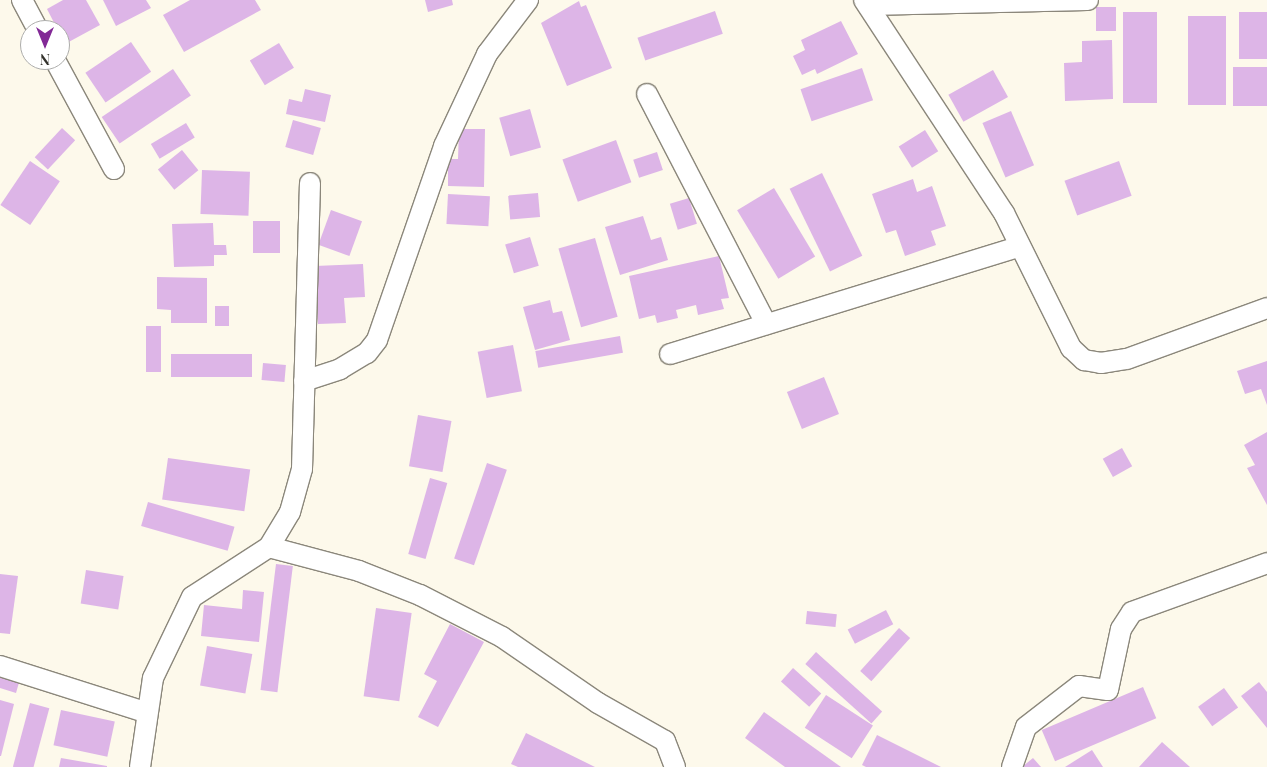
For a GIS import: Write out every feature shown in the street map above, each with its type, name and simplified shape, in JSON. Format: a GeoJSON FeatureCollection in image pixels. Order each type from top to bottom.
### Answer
{"type":"FeatureCollection","features":[{"type":"Feature","properties":{"kind":"street"},"geometry":{"type":"LineString","coordinates":[[22,0],[33,20]]}},
{"type":"Feature","properties":{"kind":"street"},"geometry":{"type":"LineString","coordinates":[[304,381],[340,369],[367,353],[377,340],[444,146],[487,54],[528,0]]}},
{"type":"Feature","properties":{"kind":"street"},"geometry":{"type":"LineString","coordinates":[[866,3],[1088,0]]}},
{"type":"Feature","properties":{"kind":"street"},"geometry":{"type":"LineString","coordinates":[[866,3],[1004,213],[1071,348],[1084,360],[1101,364],[1128,359],[1267,308]]}},
{"type":"Feature","properties":{"kind":"street"},"geometry":{"type":"LineString","coordinates":[[60,70],[114,169]]}},
{"type":"Feature","properties":{"kind":"street"},"geometry":{"type":"LineString","coordinates":[[647,94],[766,324]]}},
{"type":"Feature","properties":{"kind":"street"},"geometry":{"type":"LineString","coordinates":[[140,767],[145,712],[163,652],[192,597],[269,547],[290,512],[302,469],[310,183]]}},
{"type":"Feature","properties":{"kind":"street"},"geometry":{"type":"LineString","coordinates":[[670,354],[1020,246]]}},
{"type":"Feature","properties":{"kind":"street"},"geometry":{"type":"LineString","coordinates":[[269,547],[359,571],[420,595],[502,637],[598,703],[664,741],[675,767]]}},
{"type":"Feature","properties":{"kind":"street"},"geometry":{"type":"LineString","coordinates":[[1012,767],[1026,727],[1079,686],[1108,690],[1121,629],[1132,612],[1267,563]]}},
{"type":"Feature","properties":{"kind":"street"},"geometry":{"type":"LineString","coordinates":[[0,666],[145,712]]}},
{"type":"Feature","properties":{"kind":"building"},"geometry":{"type":"Polygon","coordinates":[[[63,0],[86,0],[100,25],[70,41],[70,20],[53,20],[47,9],[63,0]]]}},
{"type":"Feature","properties":{"kind":"building"},"geometry":{"type":"Polygon","coordinates":[[[103,0],[146,0],[151,8],[116,26],[103,0]]]}},
{"type":"Feature","properties":{"kind":"building"},"geometry":{"type":"Polygon","coordinates":[[[190,0],[255,0],[261,10],[184,52],[163,15],[190,0]]]}},
{"type":"Feature","properties":{"kind":"building"},"geometry":{"type":"Polygon","coordinates":[[[425,0],[452,0],[453,5],[428,12],[425,0]]]}},
{"type":"Feature","properties":{"kind":"building"},"geometry":{"type":"Polygon","coordinates":[[[579,1],[581,7],[586,5],[612,68],[567,86],[541,23],[579,1]]]}},
{"type":"Feature","properties":{"kind":"building"},"geometry":{"type":"Polygon","coordinates":[[[1096,7],[1116,7],[1116,31],[1096,31],[1096,7]]]}},
{"type":"Feature","properties":{"kind":"building"},"geometry":{"type":"Polygon","coordinates":[[[715,11],[723,34],[645,60],[637,38],[715,11]]]}},
{"type":"Feature","properties":{"kind":"building"},"geometry":{"type":"Polygon","coordinates":[[[1123,12],[1157,12],[1157,103],[1123,103],[1123,12]]]}},
{"type":"Feature","properties":{"kind":"building"},"geometry":{"type":"Polygon","coordinates":[[[1239,12],[1267,12],[1267,59],[1239,59],[1239,12]]]}},
{"type":"Feature","properties":{"kind":"building"},"geometry":{"type":"Polygon","coordinates":[[[1188,16],[1226,16],[1226,105],[1188,105],[1188,16]]]}},
{"type":"Feature","properties":{"kind":"building"},"geometry":{"type":"Polygon","coordinates":[[[841,21],[858,54],[817,74],[815,69],[802,75],[793,56],[805,50],[801,40],[841,21]]]}},
{"type":"Feature","properties":{"kind":"building"},"geometry":{"type":"Polygon","coordinates":[[[1112,40],[1113,99],[1065,101],[1064,63],[1082,62],[1082,41],[1112,40]]]}},
{"type":"Feature","properties":{"kind":"building"},"geometry":{"type":"Polygon","coordinates":[[[131,42],[151,72],[106,103],[85,73],[131,42]]]}},
{"type":"Feature","properties":{"kind":"building"},"geometry":{"type":"Polygon","coordinates":[[[279,43],[294,68],[265,85],[250,61],[279,43]]]}},
{"type":"Feature","properties":{"kind":"building"},"geometry":{"type":"Polygon","coordinates":[[[1233,67],[1267,67],[1267,106],[1233,106],[1233,67]]]}},
{"type":"Feature","properties":{"kind":"building"},"geometry":{"type":"Polygon","coordinates":[[[862,68],[873,100],[812,121],[801,89],[862,68]]]}},
{"type":"Feature","properties":{"kind":"building"},"geometry":{"type":"Polygon","coordinates":[[[173,69],[191,96],[120,144],[102,117],[173,69]]]}},
{"type":"Feature","properties":{"kind":"building"},"geometry":{"type":"Polygon","coordinates":[[[993,70],[1008,97],[963,122],[948,95],[993,70]]]}},
{"type":"Feature","properties":{"kind":"building"},"geometry":{"type":"Polygon","coordinates":[[[305,89],[331,95],[325,122],[286,114],[289,99],[302,102],[305,89]]]}},
{"type":"Feature","properties":{"kind":"building"},"geometry":{"type":"Polygon","coordinates":[[[530,109],[541,147],[510,156],[499,118],[530,109]]]}},
{"type":"Feature","properties":{"kind":"building"},"geometry":{"type":"Polygon","coordinates":[[[1011,111],[1034,165],[1006,177],[982,123],[1011,111]]]}},
{"type":"Feature","properties":{"kind":"building"},"geometry":{"type":"Polygon","coordinates":[[[293,120],[321,128],[313,155],[285,147],[293,120]]]}},
{"type":"Feature","properties":{"kind":"building"},"geometry":{"type":"Polygon","coordinates":[[[186,123],[195,138],[160,159],[151,144],[186,123]]]}},
{"type":"Feature","properties":{"kind":"building"},"geometry":{"type":"Polygon","coordinates":[[[62,128],[75,140],[48,170],[35,157],[62,128]]]}},
{"type":"Feature","properties":{"kind":"building"},"geometry":{"type":"Polygon","coordinates":[[[459,129],[485,129],[484,187],[448,186],[448,159],[458,159],[459,129]]]}},
{"type":"Feature","properties":{"kind":"building"},"geometry":{"type":"Polygon","coordinates":[[[925,130],[938,151],[912,168],[899,146],[925,130]]]}},
{"type":"Feature","properties":{"kind":"building"},"geometry":{"type":"Polygon","coordinates":[[[616,140],[631,182],[578,202],[562,159],[616,140]]]}},
{"type":"Feature","properties":{"kind":"building"},"geometry":{"type":"Polygon","coordinates":[[[182,150],[198,170],[174,190],[158,170],[182,150]]]}},
{"type":"Feature","properties":{"kind":"building"},"geometry":{"type":"Polygon","coordinates":[[[657,152],[663,170],[639,178],[633,160],[657,152]]]}},
{"type":"Feature","properties":{"kind":"building"},"geometry":{"type":"Polygon","coordinates":[[[30,161],[60,181],[30,225],[0,205],[30,161]]]}},
{"type":"Feature","properties":{"kind":"building"},"geometry":{"type":"Polygon","coordinates":[[[1119,161],[1132,196],[1077,216],[1064,181],[1119,161]]]}},
{"type":"Feature","properties":{"kind":"building"},"geometry":{"type":"Polygon","coordinates":[[[202,170],[250,172],[248,216],[200,214],[202,170]]]}},
{"type":"Feature","properties":{"kind":"building"},"geometry":{"type":"Polygon","coordinates":[[[822,173],[862,256],[830,271],[790,189],[822,173]]]}},
{"type":"Feature","properties":{"kind":"building"},"geometry":{"type":"Polygon","coordinates":[[[913,179],[917,192],[932,186],[946,226],[931,231],[936,245],[905,256],[896,230],[886,233],[872,194],[913,179]]]}},
{"type":"Feature","properties":{"kind":"building"},"geometry":{"type":"Polygon","coordinates":[[[774,188],[815,257],[778,279],[737,210],[774,188]]]}},
{"type":"Feature","properties":{"kind":"building"},"geometry":{"type":"Polygon","coordinates":[[[538,193],[540,217],[510,220],[508,196],[538,193]]]}},
{"type":"Feature","properties":{"kind":"building"},"geometry":{"type":"Polygon","coordinates":[[[448,194],[490,196],[488,226],[446,224],[448,194]]]}},
{"type":"Feature","properties":{"kind":"building"},"geometry":{"type":"Polygon","coordinates":[[[689,198],[697,224],[678,230],[670,204],[689,198]]]}},
{"type":"Feature","properties":{"kind":"building"},"geometry":{"type":"Polygon","coordinates":[[[331,210],[362,221],[349,256],[318,245],[331,210]]]}},
{"type":"Feature","properties":{"kind":"building"},"geometry":{"type":"Polygon","coordinates":[[[643,216],[651,240],[661,237],[668,260],[620,275],[605,227],[643,216]]]}},
{"type":"Feature","properties":{"kind":"building"},"geometry":{"type":"Polygon","coordinates":[[[253,221],[280,221],[280,253],[253,253],[253,221]]]}},
{"type":"Feature","properties":{"kind":"building"},"geometry":{"type":"Polygon","coordinates":[[[213,223],[214,245],[226,245],[227,255],[214,255],[214,266],[174,267],[172,224],[213,223]]]}},
{"type":"Feature","properties":{"kind":"building"},"geometry":{"type":"Polygon","coordinates":[[[530,237],[539,266],[514,273],[505,245],[530,237]]]}},
{"type":"Feature","properties":{"kind":"building"},"geometry":{"type":"Polygon","coordinates":[[[595,238],[618,317],[581,327],[558,248],[595,238]]]}},
{"type":"Feature","properties":{"kind":"building"},"geometry":{"type":"Polygon","coordinates":[[[719,256],[729,298],[721,299],[724,309],[698,315],[696,305],[676,310],[678,318],[657,323],[655,315],[639,319],[629,276],[719,256]]]}},
{"type":"Feature","properties":{"kind":"building"},"geometry":{"type":"Polygon","coordinates":[[[363,264],[365,297],[344,298],[346,323],[318,324],[315,266],[363,264]]]}},
{"type":"Feature","properties":{"kind":"building"},"geometry":{"type":"Polygon","coordinates":[[[157,277],[207,278],[207,323],[171,323],[171,310],[157,309],[157,277]]]}},
{"type":"Feature","properties":{"kind":"building"},"geometry":{"type":"Polygon","coordinates":[[[550,300],[553,313],[562,311],[570,340],[535,350],[523,307],[550,300]]]}},
{"type":"Feature","properties":{"kind":"building"},"geometry":{"type":"Polygon","coordinates":[[[215,306],[229,306],[229,326],[215,326],[215,306]]]}},
{"type":"Feature","properties":{"kind":"building"},"geometry":{"type":"Polygon","coordinates":[[[146,326],[161,326],[161,372],[146,372],[146,326]]]}},
{"type":"Feature","properties":{"kind":"building"},"geometry":{"type":"Polygon","coordinates":[[[620,336],[623,353],[538,368],[535,351],[620,336]]]}},
{"type":"Feature","properties":{"kind":"building"},"geometry":{"type":"Polygon","coordinates":[[[513,345],[522,391],[487,398],[478,352],[513,345]]]}},
{"type":"Feature","properties":{"kind":"building"},"geometry":{"type":"Polygon","coordinates":[[[171,354],[252,354],[252,377],[171,377],[171,354]]]}},
{"type":"Feature","properties":{"kind":"building"},"geometry":{"type":"Polygon","coordinates":[[[1267,361],[1267,405],[1261,389],[1245,394],[1237,371],[1267,361]]]}},
{"type":"Feature","properties":{"kind":"building"},"geometry":{"type":"Polygon","coordinates":[[[263,363],[286,365],[284,382],[262,380],[263,363]]]}},
{"type":"Feature","properties":{"kind":"building"},"geometry":{"type":"Polygon","coordinates":[[[824,377],[839,414],[802,429],[787,392],[824,377]]]}},
{"type":"Feature","properties":{"kind":"building"},"geometry":{"type":"Polygon","coordinates":[[[418,415],[451,421],[442,472],[409,466],[418,415]]]}},
{"type":"Feature","properties":{"kind":"building"},"geometry":{"type":"Polygon","coordinates":[[[1267,432],[1267,505],[1247,468],[1255,465],[1244,445],[1267,432]]]}},
{"type":"Feature","properties":{"kind":"building"},"geometry":{"type":"Polygon","coordinates":[[[1122,448],[1132,466],[1113,477],[1103,459],[1122,448]]]}},
{"type":"Feature","properties":{"kind":"building"},"geometry":{"type":"Polygon","coordinates":[[[168,458],[250,470],[244,511],[162,500],[168,458]]]}},
{"type":"Feature","properties":{"kind":"building"},"geometry":{"type":"Polygon","coordinates":[[[487,463],[507,470],[474,565],[454,558],[487,463]]]}},
{"type":"Feature","properties":{"kind":"building"},"geometry":{"type":"Polygon","coordinates":[[[430,478],[447,483],[426,559],[408,554],[430,478]]]}},
{"type":"Feature","properties":{"kind":"building"},"geometry":{"type":"Polygon","coordinates":[[[148,502],[235,527],[228,551],[141,526],[148,502]]]}},
{"type":"Feature","properties":{"kind":"building"},"geometry":{"type":"Polygon","coordinates":[[[276,564],[293,566],[277,692],[261,690],[276,564]]]}},
{"type":"Feature","properties":{"kind":"building"},"geometry":{"type":"Polygon","coordinates":[[[86,570],[124,576],[118,610],[81,604],[86,570]]]}},
{"type":"Feature","properties":{"kind":"building"},"geometry":{"type":"Polygon","coordinates":[[[0,574],[18,576],[10,634],[0,633],[0,574]]]}},
{"type":"Feature","properties":{"kind":"building"},"geometry":{"type":"Polygon","coordinates":[[[243,590],[264,592],[259,642],[201,636],[204,605],[242,609],[243,590]]]}},
{"type":"Feature","properties":{"kind":"building"},"geometry":{"type":"Polygon","coordinates":[[[376,608],[412,613],[399,701],[364,696],[376,608]]]}},
{"type":"Feature","properties":{"kind":"building"},"geometry":{"type":"Polygon","coordinates":[[[886,610],[893,624],[855,644],[848,630],[886,610]]]}},
{"type":"Feature","properties":{"kind":"building"},"geometry":{"type":"Polygon","coordinates":[[[807,611],[837,614],[835,627],[806,624],[807,611]]]}},
{"type":"Feature","properties":{"kind":"building"},"geometry":{"type":"Polygon","coordinates":[[[450,624],[484,642],[438,727],[418,717],[437,681],[424,674],[450,624]]]}},
{"type":"Feature","properties":{"kind":"building"},"geometry":{"type":"Polygon","coordinates":[[[899,628],[910,638],[871,681],[860,671],[899,628]]]}},
{"type":"Feature","properties":{"kind":"building"},"geometry":{"type":"Polygon","coordinates":[[[207,646],[252,654],[245,693],[200,685],[207,646]]]}},
{"type":"Feature","properties":{"kind":"building"},"geometry":{"type":"Polygon","coordinates":[[[816,652],[882,712],[871,723],[805,664],[816,652]]]}},
{"type":"Feature","properties":{"kind":"building"},"geometry":{"type":"Polygon","coordinates":[[[793,668],[821,693],[809,707],[781,681],[793,668]]]}},
{"type":"Feature","properties":{"kind":"building"},"geometry":{"type":"Polygon","coordinates":[[[0,672],[20,679],[16,693],[0,688],[0,672]]]}},
{"type":"Feature","properties":{"kind":"building"},"geometry":{"type":"Polygon","coordinates":[[[1259,682],[1267,692],[1267,728],[1241,696],[1259,682]]]}},
{"type":"Feature","properties":{"kind":"building"},"geometry":{"type":"Polygon","coordinates":[[[1143,687],[1156,718],[1055,761],[1042,730],[1143,687]]]}},
{"type":"Feature","properties":{"kind":"building"},"geometry":{"type":"Polygon","coordinates":[[[1224,688],[1238,707],[1212,726],[1198,707],[1224,688]]]}},
{"type":"Feature","properties":{"kind":"building"},"geometry":{"type":"Polygon","coordinates":[[[826,695],[873,725],[852,758],[805,728],[826,695]]]}},
{"type":"Feature","properties":{"kind":"building"},"geometry":{"type":"Polygon","coordinates":[[[0,700],[14,704],[1,756],[0,756],[0,700]]]}},
{"type":"Feature","properties":{"kind":"building"},"geometry":{"type":"Polygon","coordinates":[[[30,703],[49,708],[34,767],[13,767],[30,703]]]}},
{"type":"Feature","properties":{"kind":"building"},"geometry":{"type":"Polygon","coordinates":[[[61,710],[115,721],[107,757],[54,745],[61,710]]]}},
{"type":"Feature","properties":{"kind":"building"},"geometry":{"type":"Polygon","coordinates":[[[764,712],[841,767],[785,767],[745,738],[764,712]]]}},
{"type":"Feature","properties":{"kind":"building"},"geometry":{"type":"Polygon","coordinates":[[[526,733],[595,767],[518,767],[511,764],[526,733]]]}},
{"type":"Feature","properties":{"kind":"building"},"geometry":{"type":"Polygon","coordinates":[[[877,735],[941,767],[866,767],[862,765],[877,735]]]}},
{"type":"Feature","properties":{"kind":"building"},"geometry":{"type":"Polygon","coordinates":[[[1162,742],[1190,767],[1139,767],[1162,742]]]}},
{"type":"Feature","properties":{"kind":"building"},"geometry":{"type":"Polygon","coordinates":[[[1092,750],[1103,767],[1065,767],[1092,750]]]}},
{"type":"Feature","properties":{"kind":"building"},"geometry":{"type":"Polygon","coordinates":[[[61,758],[107,766],[107,767],[59,767],[61,758]]]}},
{"type":"Feature","properties":{"kind":"building"},"geometry":{"type":"Polygon","coordinates":[[[1033,758],[1041,767],[1022,767],[1033,758]]]}}]}
